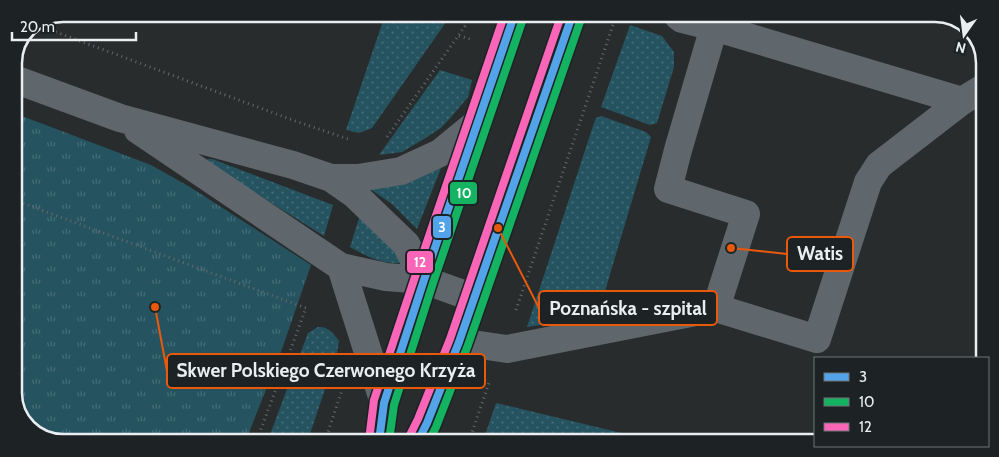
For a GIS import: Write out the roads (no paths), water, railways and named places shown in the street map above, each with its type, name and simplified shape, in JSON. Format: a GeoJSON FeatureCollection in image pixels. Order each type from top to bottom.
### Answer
{"type":"FeatureCollection","features":[{"type":"Feature","properties":{"kind":"main road"},"geometry":{"type":"LineString","coordinates":[[380,434],[384,403],[512,22]]}},
{"type":"Feature","properties":{"kind":"main road"},"geometry":{"type":"LineString","coordinates":[[422,434],[459,342],[570,22]]}},
{"type":"Feature","properties":{"kind":"lane"},"geometry":{"type":"LineString","coordinates":[[694,22],[962,101]]}},
{"type":"Feature","properties":{"kind":"lane"},"geometry":{"type":"LineString","coordinates":[[714,27],[668,190],[746,214],[716,308]]}},
{"type":"Feature","properties":{"kind":"lane"},"geometry":{"type":"LineString","coordinates":[[23,82],[120,118],[345,178],[401,171],[440,153],[479,121]]}},
{"type":"Feature","properties":{"kind":"lane"},"geometry":{"type":"LineString","coordinates":[[459,342],[507,349],[716,308],[816,339],[868,182],[879,165],[962,101],[976,92]]}},
{"type":"Feature","properties":{"kind":"lane"},"geometry":{"type":"LineString","coordinates":[[120,118],[341,267],[386,277],[424,280],[474,298]]}},
{"type":"Feature","properties":{"kind":"lane"},"geometry":{"type":"LineString","coordinates":[[345,178],[354,194],[406,244],[424,280]]}},
{"type":"Feature","properties":{"kind":"lane"},"geometry":{"type":"LineString","coordinates":[[341,267],[384,403]]}},
{"type":"Feature","properties":{"kind":"place","name":"Poznańska - szpital"},"geometry":{"type":"Point","coordinates":[498,228]}},
{"type":"Feature","properties":{"kind":"place","name":"Watis"},"geometry":{"type":"Point","coordinates":[731,248]}},
{"type":"Feature","properties":{"kind":"place","name":"Skwer Polskiego Czerwonego Krzyża"},"geometry":{"type":"Point","coordinates":[155,307]}}]}
